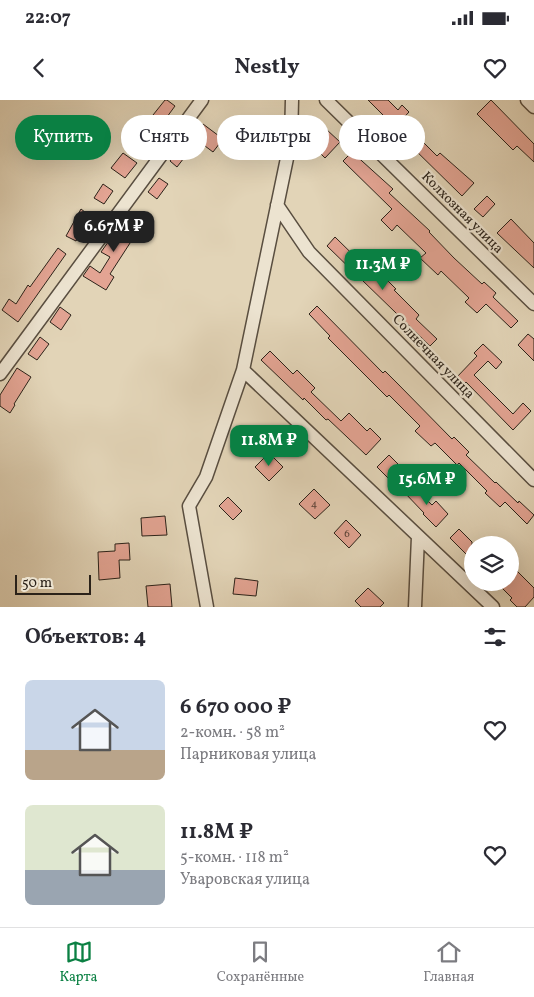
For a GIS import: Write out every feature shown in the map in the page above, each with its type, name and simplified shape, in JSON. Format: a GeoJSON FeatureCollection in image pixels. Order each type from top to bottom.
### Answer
{"type":"FeatureCollection","features":[{"type":"Feature","properties":{"kind":"street"},"geometry":{"type":"LineString","coordinates":[[0,374],[202,100]]}},
{"type":"Feature","properties":{"kind":"street"},"geometry":{"type":"LineString","coordinates":[[207,607],[189,506],[206,477],[243,370],[291,139],[292,100]]}},
{"type":"Feature","properties":{"kind":"street","name":"Колхозная улица"},"geometry":{"type":"LineString","coordinates":[[326,100],[534,304]]}},
{"type":"Feature","properties":{"kind":"street"},"geometry":{"type":"LineString","coordinates":[[527,100],[534,107]]}},
{"type":"Feature","properties":{"kind":"street","name":"Солнечная улица"},"geometry":{"type":"LineString","coordinates":[[277,205],[309,252],[534,480]]}},
{"type":"Feature","properties":{"kind":"street"},"geometry":{"type":"LineString","coordinates":[[243,370],[418,538],[493,607]]}},
{"type":"Feature","properties":{"kind":"street"},"geometry":{"type":"LineString","coordinates":[[415,607],[418,538]]}},
{"type":"Feature","properties":{"kind":"building"},"geometry":{"type":"Polygon","coordinates":[[[165,100],[175,106],[168,115],[153,115],[165,100]]]}},
{"type":"Feature","properties":{"kind":"building"},"geometry":{"type":"Polygon","coordinates":[[[368,100],[388,100],[398,110],[402,105],[409,112],[406,115],[383,115],[368,100]]]}},
{"type":"Feature","properties":{"kind":"building"},"geometry":{"type":"Polygon","coordinates":[[[491,100],[534,144],[534,162],[517,146],[513,150],[477,114],[491,100]]]}},
{"type":"Feature","properties":{"kind":"building"},"geometry":{"type":"Polygon","coordinates":[[[207,127],[217,134],[217,147],[213,152],[207,148],[207,127]]]}},
{"type":"Feature","properties":{"kind":"building"},"geometry":{"type":"Polygon","coordinates":[[[329,132],[339,141],[329,154],[329,132]]]}},
{"type":"Feature","properties":{"kind":"building"},"geometry":{"type":"Polygon","coordinates":[[[425,144],[437,156],[440,153],[474,183],[462,196],[425,160],[425,144]]]}},
{"type":"Feature","properties":{"kind":"building"},"geometry":{"type":"Polygon","coordinates":[[[121,156],[121,160],[133,160],[137,163],[125,178],[111,168],[121,156]]]}},
{"type":"Feature","properties":{"kind":"building"},"geometry":{"type":"Polygon","coordinates":[[[171,160],[182,160],[177,167],[171,160]]]}},
{"type":"Feature","properties":{"kind":"building"},"geometry":{"type":"Polygon","coordinates":[[[361,160],[393,189],[389,193],[430,231],[454,258],[482,284],[484,282],[496,293],[493,297],[518,321],[511,328],[486,304],[477,313],[465,302],[469,298],[441,271],[438,275],[420,258],[426,253],[397,225],[392,231],[381,220],[392,209],[343,161],[361,160]]]}},
{"type":"Feature","properties":{"kind":"building"},"geometry":{"type":"Polygon","coordinates":[[[159,178],[168,184],[157,199],[148,192],[159,178]]]}},
{"type":"Feature","properties":{"kind":"building"},"geometry":{"type":"Polygon","coordinates":[[[103,184],[113,191],[104,204],[94,198],[103,184]]]}},
{"type":"Feature","properties":{"kind":"building"},"geometry":{"type":"Polygon","coordinates":[[[487,196],[495,204],[483,217],[474,209],[487,196]]]}},
{"type":"Feature","properties":{"kind":"building"},"geometry":{"type":"Polygon","coordinates":[[[81,209],[90,216],[76,241],[66,236],[81,209]]]}},
{"type":"Feature","properties":{"kind":"building"},"geometry":{"type":"Polygon","coordinates":[[[130,215],[143,225],[110,274],[114,277],[106,290],[83,276],[90,266],[100,273],[110,257],[101,252],[130,215]]]}},
{"type":"Feature","properties":{"kind":"building"},"geometry":{"type":"Polygon","coordinates":[[[511,219],[534,243],[534,268],[497,233],[511,219]]]}},
{"type":"Feature","properties":{"kind":"building"},"geometry":{"type":"Polygon","coordinates":[[[335,237],[384,285],[388,281],[396,289],[394,290],[419,315],[416,319],[437,339],[430,346],[327,246],[335,237]]]}},
{"type":"Feature","properties":{"kind":"building"},"geometry":{"type":"Polygon","coordinates":[[[58,248],[66,254],[18,322],[2,310],[9,299],[16,304],[28,285],[30,287],[58,248]]]}},
{"type":"Feature","properties":{"kind":"building"},"geometry":{"type":"Polygon","coordinates":[[[317,306],[452,439],[454,437],[469,452],[466,455],[495,483],[534,515],[527,524],[505,502],[500,507],[459,463],[457,465],[435,443],[431,446],[415,431],[420,426],[389,395],[387,397],[328,338],[330,336],[309,314],[317,306]]]}},
{"type":"Feature","properties":{"kind":"building"},"geometry":{"type":"Polygon","coordinates":[[[60,307],[71,315],[61,330],[50,322],[60,307]]]}},
{"type":"Feature","properties":{"kind":"building"},"geometry":{"type":"Polygon","coordinates":[[[528,334],[534,339],[534,361],[518,345],[528,334]]]}},
{"type":"Feature","properties":{"kind":"building"},"geometry":{"type":"Polygon","coordinates":[[[40,337],[49,344],[37,360],[28,354],[40,337]]]}},
{"type":"Feature","properties":{"kind":"building"},"geometry":{"type":"Polygon","coordinates":[[[483,344],[502,362],[496,369],[488,361],[474,375],[513,414],[523,403],[531,411],[513,430],[466,382],[463,385],[456,378],[477,356],[474,353],[483,344]]]}},
{"type":"Feature","properties":{"kind":"building"},"geometry":{"type":"Polygon","coordinates":[[[270,351],[293,374],[297,370],[315,388],[311,392],[341,421],[349,413],[367,431],[370,428],[381,439],[366,455],[261,360],[270,351]]]}},
{"type":"Feature","properties":{"kind":"building"},"geometry":{"type":"Polygon","coordinates":[[[17,368],[31,377],[10,413],[0,406],[0,395],[17,368]]]}},
{"type":"Feature","properties":{"kind":"building"},"geometry":{"type":"Polygon","coordinates":[[[269,453],[283,467],[269,481],[255,467],[269,453]]]}},
{"type":"Feature","properties":{"kind":"building"},"geometry":{"type":"Polygon","coordinates":[[[389,455],[403,469],[391,481],[377,467],[389,455]]]}},
{"type":"Feature","properties":{"kind":"building"},"geometry":{"type":"Polygon","coordinates":[[[410,484],[432,505],[436,501],[448,514],[436,527],[403,491],[410,484]]]}},
{"type":"Feature","properties":{"kind":"building"},"geometry":{"type":"Polygon","coordinates":[[[314,489],[330,505],[315,519],[299,504],[314,489]]]}},
{"type":"Feature","properties":{"kind":"building"},"geometry":{"type":"Polygon","coordinates":[[[228,497],[242,511],[233,520],[219,506],[228,497]]]}},
{"type":"Feature","properties":{"kind":"building"},"geometry":{"type":"Polygon","coordinates":[[[165,516],[167,535],[142,536],[141,518],[165,516]]]}},
{"type":"Feature","properties":{"kind":"building"},"geometry":{"type":"Polygon","coordinates":[[[346,520],[361,535],[349,548],[334,533],[346,520]]]}},
{"type":"Feature","properties":{"kind":"building"},"geometry":{"type":"Polygon","coordinates":[[[459,529],[466,536],[464,536],[464,552],[450,538],[459,529]]]}},
{"type":"Feature","properties":{"kind":"building"},"geometry":{"type":"Polygon","coordinates":[[[129,543],[130,560],[119,560],[120,578],[99,580],[98,552],[115,551],[115,544],[129,543]]]}},
{"type":"Feature","properties":{"kind":"building"},"geometry":{"type":"Polygon","coordinates":[[[519,573],[534,588],[534,597],[525,607],[517,607],[510,600],[512,598],[505,591],[519,591],[519,573]]]}},
{"type":"Feature","properties":{"kind":"building"},"geometry":{"type":"Polygon","coordinates":[[[235,578],[258,581],[256,596],[233,594],[235,578]]]}},
{"type":"Feature","properties":{"kind":"building"},"geometry":{"type":"Polygon","coordinates":[[[170,584],[172,607],[148,607],[146,586],[170,584]]]}},
{"type":"Feature","properties":{"kind":"building"},"geometry":{"type":"Polygon","coordinates":[[[368,588],[384,603],[380,607],[361,607],[355,601],[368,588]]]}}]}
